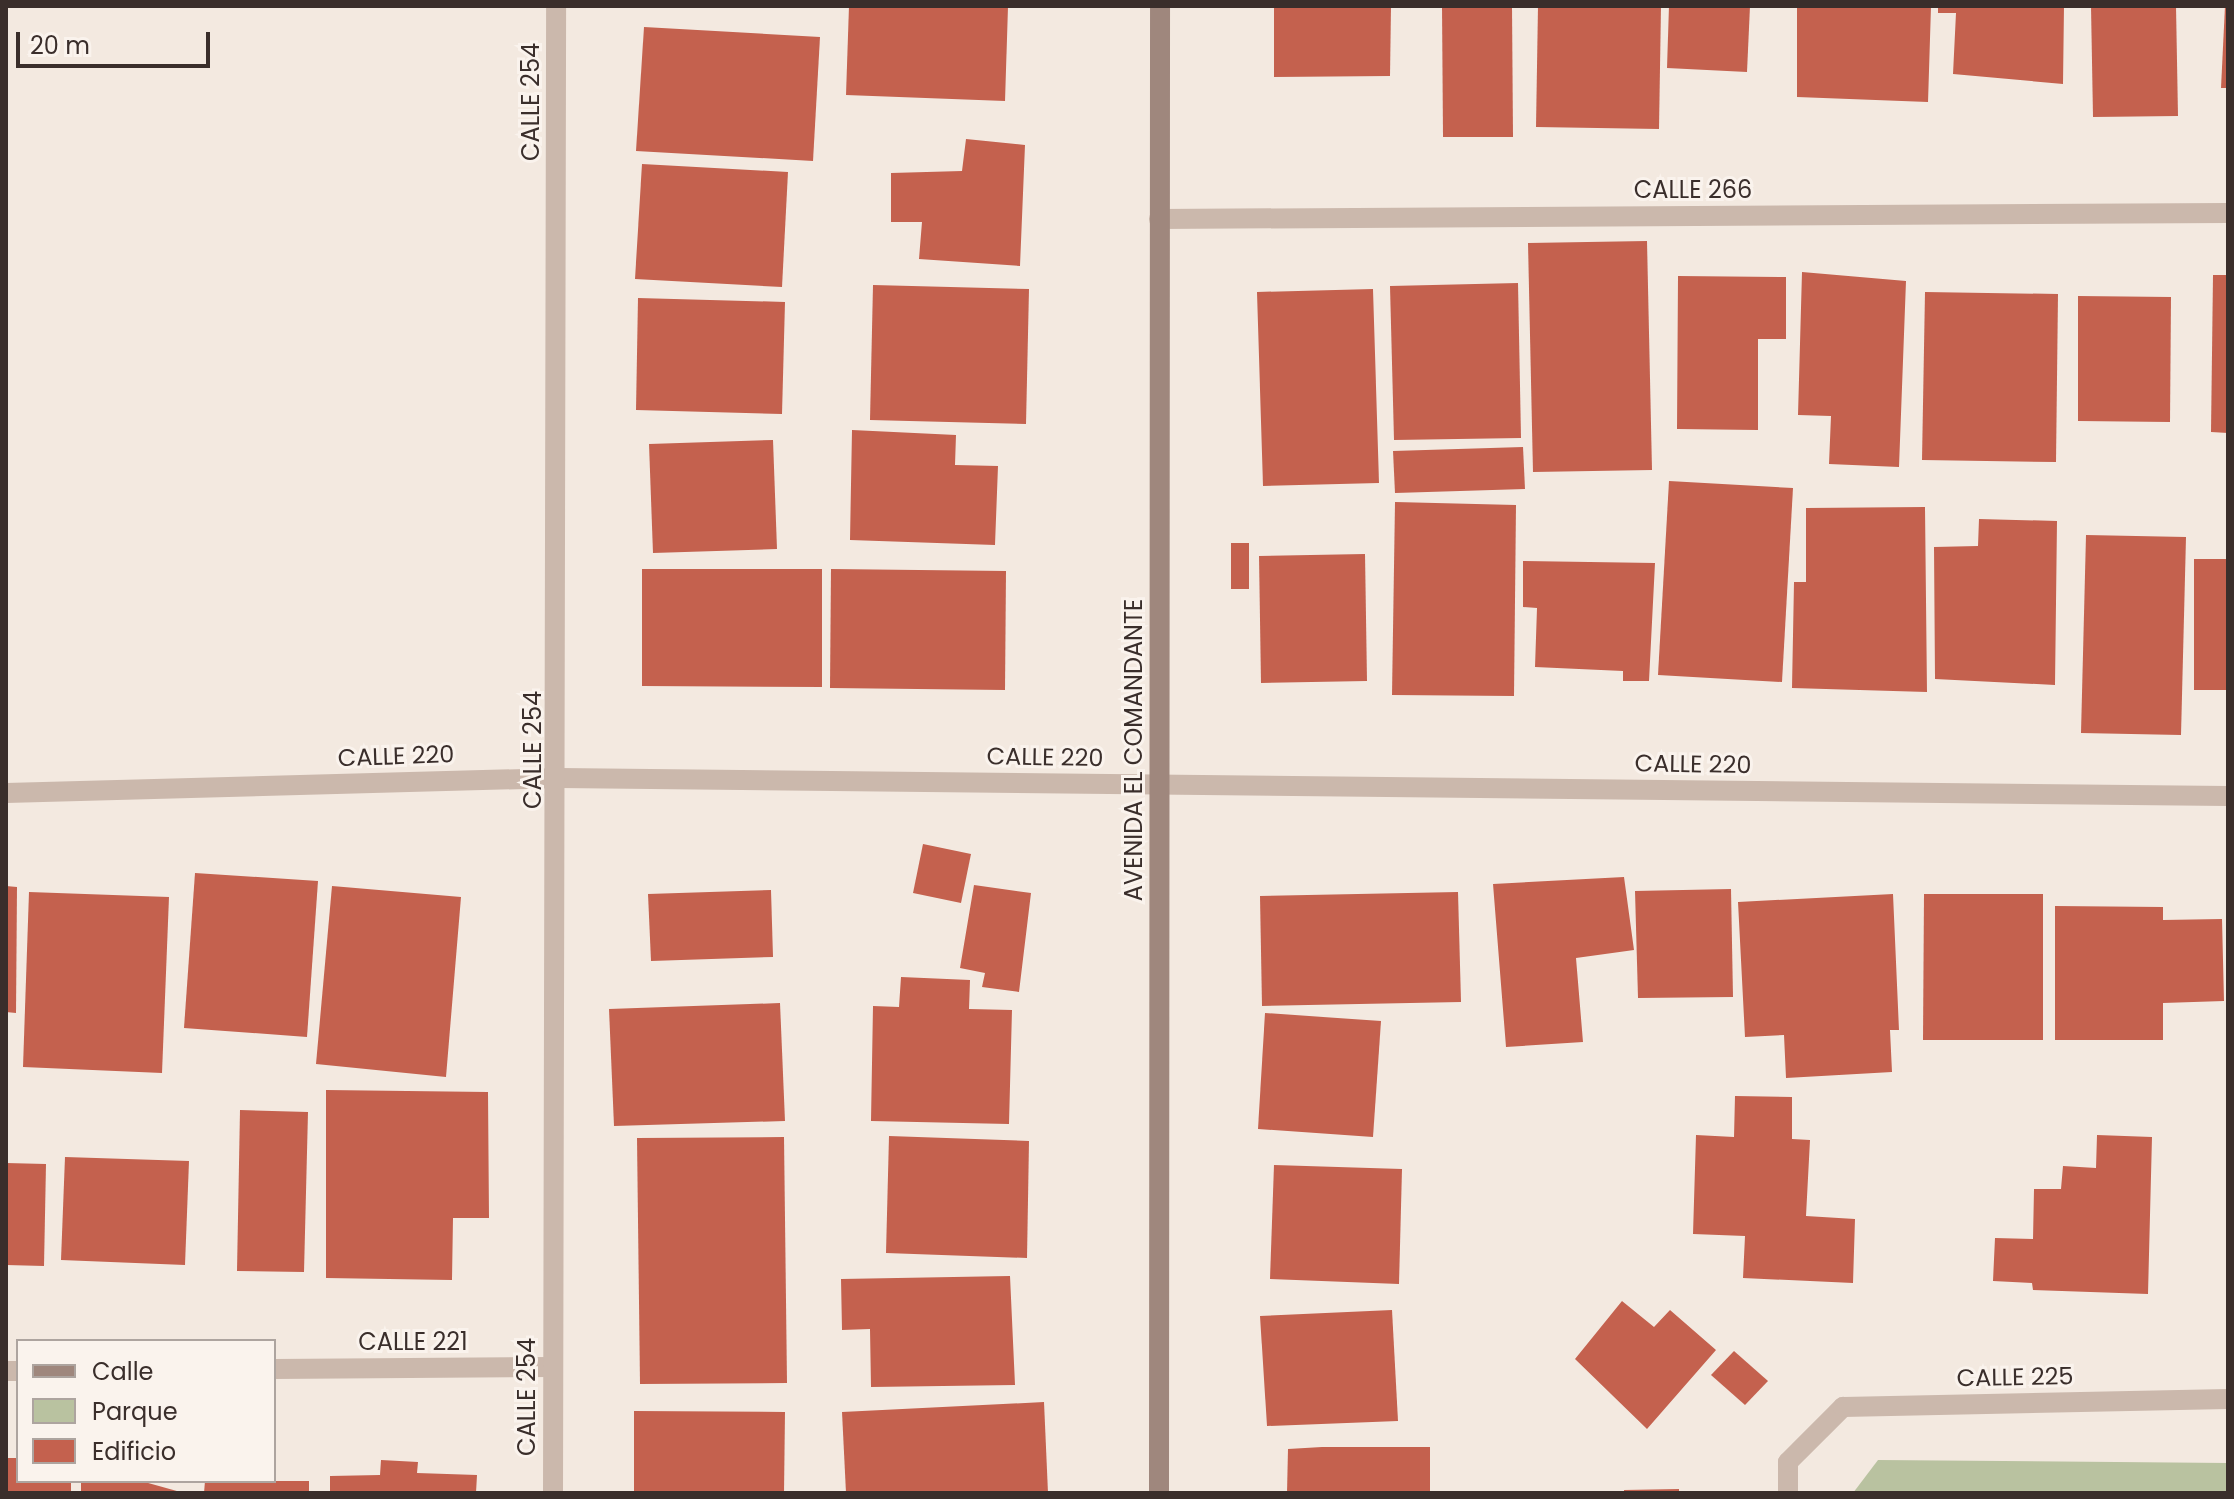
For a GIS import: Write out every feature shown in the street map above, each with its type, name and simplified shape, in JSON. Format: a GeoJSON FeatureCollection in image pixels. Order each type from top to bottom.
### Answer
{"type":"FeatureCollection","features":[{"type":"Feature","properties":{"kind":"street","name":"CALLE 254"},"geometry":{"type":"LineString","coordinates":[[553,1493],[560,778],[556,6]]}},
{"type":"Feature","properties":{"kind":"street","name":"AVENIDA EL COMANDANTE"},"geometry":{"type":"LineString","coordinates":[[1159,1493],[1160,6]]}},
{"type":"Feature","properties":{"kind":"street","name":"CALLE 266"},"geometry":{"type":"LineString","coordinates":[[1159,219],[2228,213]]}},
{"type":"Feature","properties":{"kind":"street","name":"CALLE 220"},"geometry":{"type":"LineString","coordinates":[[6,793],[560,778],[2228,796]]}},
{"type":"Feature","properties":{"kind":"street","name":"CALLE 221"},"geometry":{"type":"LineString","coordinates":[[276,1369],[553,1367]]}},
{"type":"Feature","properties":{"kind":"street","name":"CALLE 225"},"geometry":{"type":"LineString","coordinates":[[1788,1493],[1788,1462],[1812,1430],[1843,1407],[2228,1399]]}},
{"type":"Feature","properties":{"kind":"green space"},"geometry":{"type":"Polygon","coordinates":[[[1878,1460],[2228,1463],[2228,1493],[1853,1493],[1878,1460]]]}},
{"type":"Feature","properties":{"kind":"building"},"geometry":{"type":"Polygon","coordinates":[[[849,6],[1008,7],[1005,101],[846,95],[849,6]]]}},
{"type":"Feature","properties":{"kind":"building"},"geometry":{"type":"Polygon","coordinates":[[[1274,6],[1391,6],[1390,76],[1274,77],[1274,6]]]}},
{"type":"Feature","properties":{"kind":"building"},"geometry":{"type":"Polygon","coordinates":[[[1442,6],[1512,6],[1513,137],[1443,137],[1442,6]]]}},
{"type":"Feature","properties":{"kind":"building"},"geometry":{"type":"Polygon","coordinates":[[[1538,6],[1661,6],[1659,129],[1536,127],[1538,6]]]}},
{"type":"Feature","properties":{"kind":"building"},"geometry":{"type":"Polygon","coordinates":[[[1669,6],[1750,6],[1747,72],[1667,68],[1669,6]]]}},
{"type":"Feature","properties":{"kind":"building"},"geometry":{"type":"Polygon","coordinates":[[[1797,6],[1931,6],[1928,102],[1797,97],[1797,6]]]}},
{"type":"Feature","properties":{"kind":"building"},"geometry":{"type":"Polygon","coordinates":[[[1938,6],[2064,6],[2063,84],[1953,74],[1956,13],[1938,13],[1938,6]]]}},
{"type":"Feature","properties":{"kind":"building"},"geometry":{"type":"Polygon","coordinates":[[[2091,6],[2176,6],[2178,116],[2093,117],[2091,6]]]}},
{"type":"Feature","properties":{"kind":"building"},"geometry":{"type":"Polygon","coordinates":[[[2225,6],[2228,6],[2228,88],[2221,88],[2225,6]]]}},
{"type":"Feature","properties":{"kind":"building"},"geometry":{"type":"Polygon","coordinates":[[[644,27],[820,37],[813,161],[636,151],[644,27]]]}},
{"type":"Feature","properties":{"kind":"building"},"geometry":{"type":"Polygon","coordinates":[[[966,139],[1025,145],[1020,266],[919,259],[922,222],[891,222],[891,173],[962,171],[966,139]]]}},
{"type":"Feature","properties":{"kind":"building"},"geometry":{"type":"Polygon","coordinates":[[[642,164],[788,172],[782,287],[635,279],[642,164]]]}},
{"type":"Feature","properties":{"kind":"building"},"geometry":{"type":"Polygon","coordinates":[[[1647,241],[1652,470],[1533,472],[1528,243],[1647,241]]]}},
{"type":"Feature","properties":{"kind":"building"},"geometry":{"type":"Polygon","coordinates":[[[1802,272],[1906,281],[1899,467],[1829,464],[1831,416],[1798,415],[1802,272]]]}},
{"type":"Feature","properties":{"kind":"building"},"geometry":{"type":"Polygon","coordinates":[[[2213,275],[2228,275],[2228,433],[2211,432],[2213,275]]]}},
{"type":"Feature","properties":{"kind":"building"},"geometry":{"type":"Polygon","coordinates":[[[1678,276],[1786,277],[1786,339],[1758,339],[1758,430],[1677,429],[1678,276]]]}},
{"type":"Feature","properties":{"kind":"building"},"geometry":{"type":"Polygon","coordinates":[[[1518,283],[1521,438],[1394,440],[1390,286],[1518,283]]]}},
{"type":"Feature","properties":{"kind":"building"},"geometry":{"type":"Polygon","coordinates":[[[873,285],[1029,289],[1026,424],[870,420],[873,285]]]}},
{"type":"Feature","properties":{"kind":"building"},"geometry":{"type":"Polygon","coordinates":[[[1373,289],[1379,483],[1263,486],[1257,292],[1373,289]]]}},
{"type":"Feature","properties":{"kind":"building"},"geometry":{"type":"Polygon","coordinates":[[[1925,292],[2058,294],[2056,462],[1922,460],[1925,292]]]}},
{"type":"Feature","properties":{"kind":"building"},"geometry":{"type":"Polygon","coordinates":[[[2078,296],[2171,297],[2170,422],[2078,421],[2078,296]]]}},
{"type":"Feature","properties":{"kind":"building"},"geometry":{"type":"Polygon","coordinates":[[[638,298],[785,302],[782,414],[636,410],[638,298]]]}},
{"type":"Feature","properties":{"kind":"building"},"geometry":{"type":"Polygon","coordinates":[[[852,430],[956,435],[955,465],[998,466],[995,545],[850,540],[852,430]]]}},
{"type":"Feature","properties":{"kind":"building"},"geometry":{"type":"Polygon","coordinates":[[[773,440],[777,549],[653,553],[649,444],[773,440]]]}},
{"type":"Feature","properties":{"kind":"building"},"geometry":{"type":"Polygon","coordinates":[[[1523,447],[1525,489],[1395,493],[1393,451],[1523,447]]]}},
{"type":"Feature","properties":{"kind":"building"},"geometry":{"type":"Polygon","coordinates":[[[1669,481],[1793,488],[1782,682],[1658,675],[1669,481]]]}},
{"type":"Feature","properties":{"kind":"building"},"geometry":{"type":"Polygon","coordinates":[[[1395,502],[1516,505],[1514,696],[1392,695],[1395,502]]]}},
{"type":"Feature","properties":{"kind":"building"},"geometry":{"type":"Polygon","coordinates":[[[1925,507],[1927,692],[1792,688],[1794,582],[1806,582],[1806,508],[1925,507]]]}},
{"type":"Feature","properties":{"kind":"building"},"geometry":{"type":"Polygon","coordinates":[[[1979,519],[2057,521],[2055,685],[1935,679],[1934,547],[1978,546],[1979,519]]]}},
{"type":"Feature","properties":{"kind":"building"},"geometry":{"type":"Polygon","coordinates":[[[2086,535],[2186,537],[2181,735],[2081,733],[2086,535]]]}},
{"type":"Feature","properties":{"kind":"building"},"geometry":{"type":"Polygon","coordinates":[[[1231,543],[1249,543],[1249,589],[1231,589],[1231,543]]]}},
{"type":"Feature","properties":{"kind":"building"},"geometry":{"type":"Polygon","coordinates":[[[1365,554],[1367,681],[1261,683],[1259,556],[1365,554]]]}},
{"type":"Feature","properties":{"kind":"building"},"geometry":{"type":"Polygon","coordinates":[[[2194,559],[2228,559],[2228,690],[2194,690],[2194,559]]]}},
{"type":"Feature","properties":{"kind":"building"},"geometry":{"type":"Polygon","coordinates":[[[1523,561],[1655,563],[1649,681],[1623,681],[1623,671],[1535,667],[1537,608],[1523,607],[1523,561]]]}},
{"type":"Feature","properties":{"kind":"building"},"geometry":{"type":"Polygon","coordinates":[[[642,569],[822,569],[822,687],[642,686],[642,569]]]}},
{"type":"Feature","properties":{"kind":"building"},"geometry":{"type":"Polygon","coordinates":[[[831,569],[1006,571],[1005,690],[830,688],[831,569]]]}},
{"type":"Feature","properties":{"kind":"building"},"geometry":{"type":"Polygon","coordinates":[[[923,844],[971,854],[961,903],[913,893],[923,844]]]}},
{"type":"Feature","properties":{"kind":"building"},"geometry":{"type":"Polygon","coordinates":[[[195,873],[318,881],[307,1037],[184,1028],[195,873]]]}},
{"type":"Feature","properties":{"kind":"building"},"geometry":{"type":"Polygon","coordinates":[[[1624,877],[1634,950],[1576,958],[1583,1042],[1506,1047],[1493,884],[1624,877]]]}},
{"type":"Feature","properties":{"kind":"building"},"geometry":{"type":"Polygon","coordinates":[[[974,885],[1031,893],[1019,992],[982,987],[985,973],[960,968],[974,885]]]}},
{"type":"Feature","properties":{"kind":"building"},"geometry":{"type":"Polygon","coordinates":[[[6,886],[17,887],[16,1013],[6,1012],[6,886]]]}},
{"type":"Feature","properties":{"kind":"building"},"geometry":{"type":"Polygon","coordinates":[[[332,886],[461,897],[446,1077],[316,1064],[332,886]]]}},
{"type":"Feature","properties":{"kind":"building"},"geometry":{"type":"Polygon","coordinates":[[[1731,889],[1733,997],[1638,998],[1635,891],[1731,889]]]}},
{"type":"Feature","properties":{"kind":"building"},"geometry":{"type":"Polygon","coordinates":[[[771,890],[773,957],[651,961],[648,894],[771,890]]]}},
{"type":"Feature","properties":{"kind":"building"},"geometry":{"type":"Polygon","coordinates":[[[29,892],[169,897],[162,1073],[23,1067],[29,892]]]}},
{"type":"Feature","properties":{"kind":"building"},"geometry":{"type":"Polygon","coordinates":[[[1458,892],[1461,1002],[1262,1006],[1260,896],[1458,892]]]}},
{"type":"Feature","properties":{"kind":"building"},"geometry":{"type":"Polygon","coordinates":[[[1893,894],[1899,1030],[1890,1030],[1892,1072],[1786,1078],[1784,1035],[1745,1037],[1738,902],[1893,894]]]}},
{"type":"Feature","properties":{"kind":"building"},"geometry":{"type":"Polygon","coordinates":[[[1924,894],[2043,894],[2043,1040],[1923,1040],[1924,894]]]}},
{"type":"Feature","properties":{"kind":"building"},"geometry":{"type":"Polygon","coordinates":[[[2055,906],[2163,907],[2163,920],[2222,919],[2224,1001],[2163,1003],[2163,1040],[2055,1040],[2055,906]]]}},
{"type":"Feature","properties":{"kind":"building"},"geometry":{"type":"Polygon","coordinates":[[[901,977],[970,980],[969,1009],[1012,1010],[1009,1124],[871,1121],[873,1006],[899,1007],[901,977]]]}},
{"type":"Feature","properties":{"kind":"building"},"geometry":{"type":"Polygon","coordinates":[[[780,1003],[785,1121],[614,1126],[609,1009],[780,1003]]]}},
{"type":"Feature","properties":{"kind":"building"},"geometry":{"type":"Polygon","coordinates":[[[1265,1013],[1381,1021],[1373,1137],[1258,1129],[1265,1013]]]}},
{"type":"Feature","properties":{"kind":"building"},"geometry":{"type":"Polygon","coordinates":[[[326,1090],[488,1092],[489,1218],[453,1218],[452,1280],[326,1278],[326,1090]]]}},
{"type":"Feature","properties":{"kind":"building"},"geometry":{"type":"Polygon","coordinates":[[[1735,1096],[1792,1097],[1792,1139],[1810,1140],[1806,1216],[1855,1219],[1853,1283],[1743,1278],[1745,1236],[1693,1234],[1696,1135],[1734,1137],[1735,1096]]]}},
{"type":"Feature","properties":{"kind":"building"},"geometry":{"type":"Polygon","coordinates":[[[240,1110],[308,1112],[304,1272],[237,1271],[240,1110]]]}},
{"type":"Feature","properties":{"kind":"building"},"geometry":{"type":"Polygon","coordinates":[[[2097,1135],[2152,1137],[2148,1294],[2033,1290],[2032,1283],[1993,1281],[1995,1238],[2033,1239],[2034,1189],[2061,1189],[2063,1166],[2096,1168],[2097,1135]]]}},
{"type":"Feature","properties":{"kind":"building"},"geometry":{"type":"Polygon","coordinates":[[[889,1136],[1029,1141],[1027,1258],[886,1253],[889,1136]]]}},
{"type":"Feature","properties":{"kind":"building"},"geometry":{"type":"Polygon","coordinates":[[[784,1137],[787,1383],[640,1384],[637,1138],[784,1137]]]}},
{"type":"Feature","properties":{"kind":"building"},"geometry":{"type":"Polygon","coordinates":[[[65,1157],[189,1161],[185,1265],[61,1260],[65,1157]]]}},
{"type":"Feature","properties":{"kind":"building"},"geometry":{"type":"Polygon","coordinates":[[[6,1163],[46,1164],[44,1266],[6,1265],[6,1163]]]}},
{"type":"Feature","properties":{"kind":"building"},"geometry":{"type":"Polygon","coordinates":[[[1274,1165],[1402,1169],[1399,1284],[1270,1279],[1274,1165]]]}},
{"type":"Feature","properties":{"kind":"building"},"geometry":{"type":"Polygon","coordinates":[[[1010,1276],[1015,1385],[871,1387],[870,1329],[842,1330],[841,1279],[1010,1276]]]}},
{"type":"Feature","properties":{"kind":"building"},"geometry":{"type":"Polygon","coordinates":[[[1622,1301],[1654,1327],[1670,1310],[1716,1350],[1647,1429],[1575,1359],[1622,1301]]]}},
{"type":"Feature","properties":{"kind":"building"},"geometry":{"type":"Polygon","coordinates":[[[1392,1310],[1398,1421],[1267,1426],[1260,1316],[1392,1310]]]}},
{"type":"Feature","properties":{"kind":"building"},"geometry":{"type":"Polygon","coordinates":[[[1734,1351],[1768,1381],[1745,1405],[1711,1375],[1734,1351]]]}},
{"type":"Feature","properties":{"kind":"building"},"geometry":{"type":"Polygon","coordinates":[[[1044,1402],[1048,1493],[846,1493],[842,1412],[1044,1402]]]}},
{"type":"Feature","properties":{"kind":"building"},"geometry":{"type":"Polygon","coordinates":[[[634,1411],[785,1412],[784,1493],[634,1493],[634,1411]]]}},
{"type":"Feature","properties":{"kind":"building"},"geometry":{"type":"Polygon","coordinates":[[[1430,1447],[1430,1493],[1287,1493],[1288,1449],[1430,1447]]]}},
{"type":"Feature","properties":{"kind":"building"},"geometry":{"type":"Polygon","coordinates":[[[6,1458],[16,1458],[16,1483],[71,1483],[71,1493],[6,1493],[6,1458]]]}},
{"type":"Feature","properties":{"kind":"building"},"geometry":{"type":"Polygon","coordinates":[[[381,1460],[418,1462],[417,1473],[477,1475],[476,1493],[330,1493],[330,1476],[380,1475],[381,1460]]]}},
{"type":"Feature","properties":{"kind":"building"},"geometry":{"type":"Polygon","coordinates":[[[309,1481],[309,1493],[204,1493],[205,1483],[309,1481]]]}},
{"type":"Feature","properties":{"kind":"building"},"geometry":{"type":"Polygon","coordinates":[[[81,1483],[148,1483],[184,1493],[81,1493],[81,1483]]]}},
{"type":"Feature","properties":{"kind":"building"},"geometry":{"type":"Polygon","coordinates":[[[1679,1489],[1679,1493],[1624,1493],[1624,1490],[1679,1489]]]}}]}
